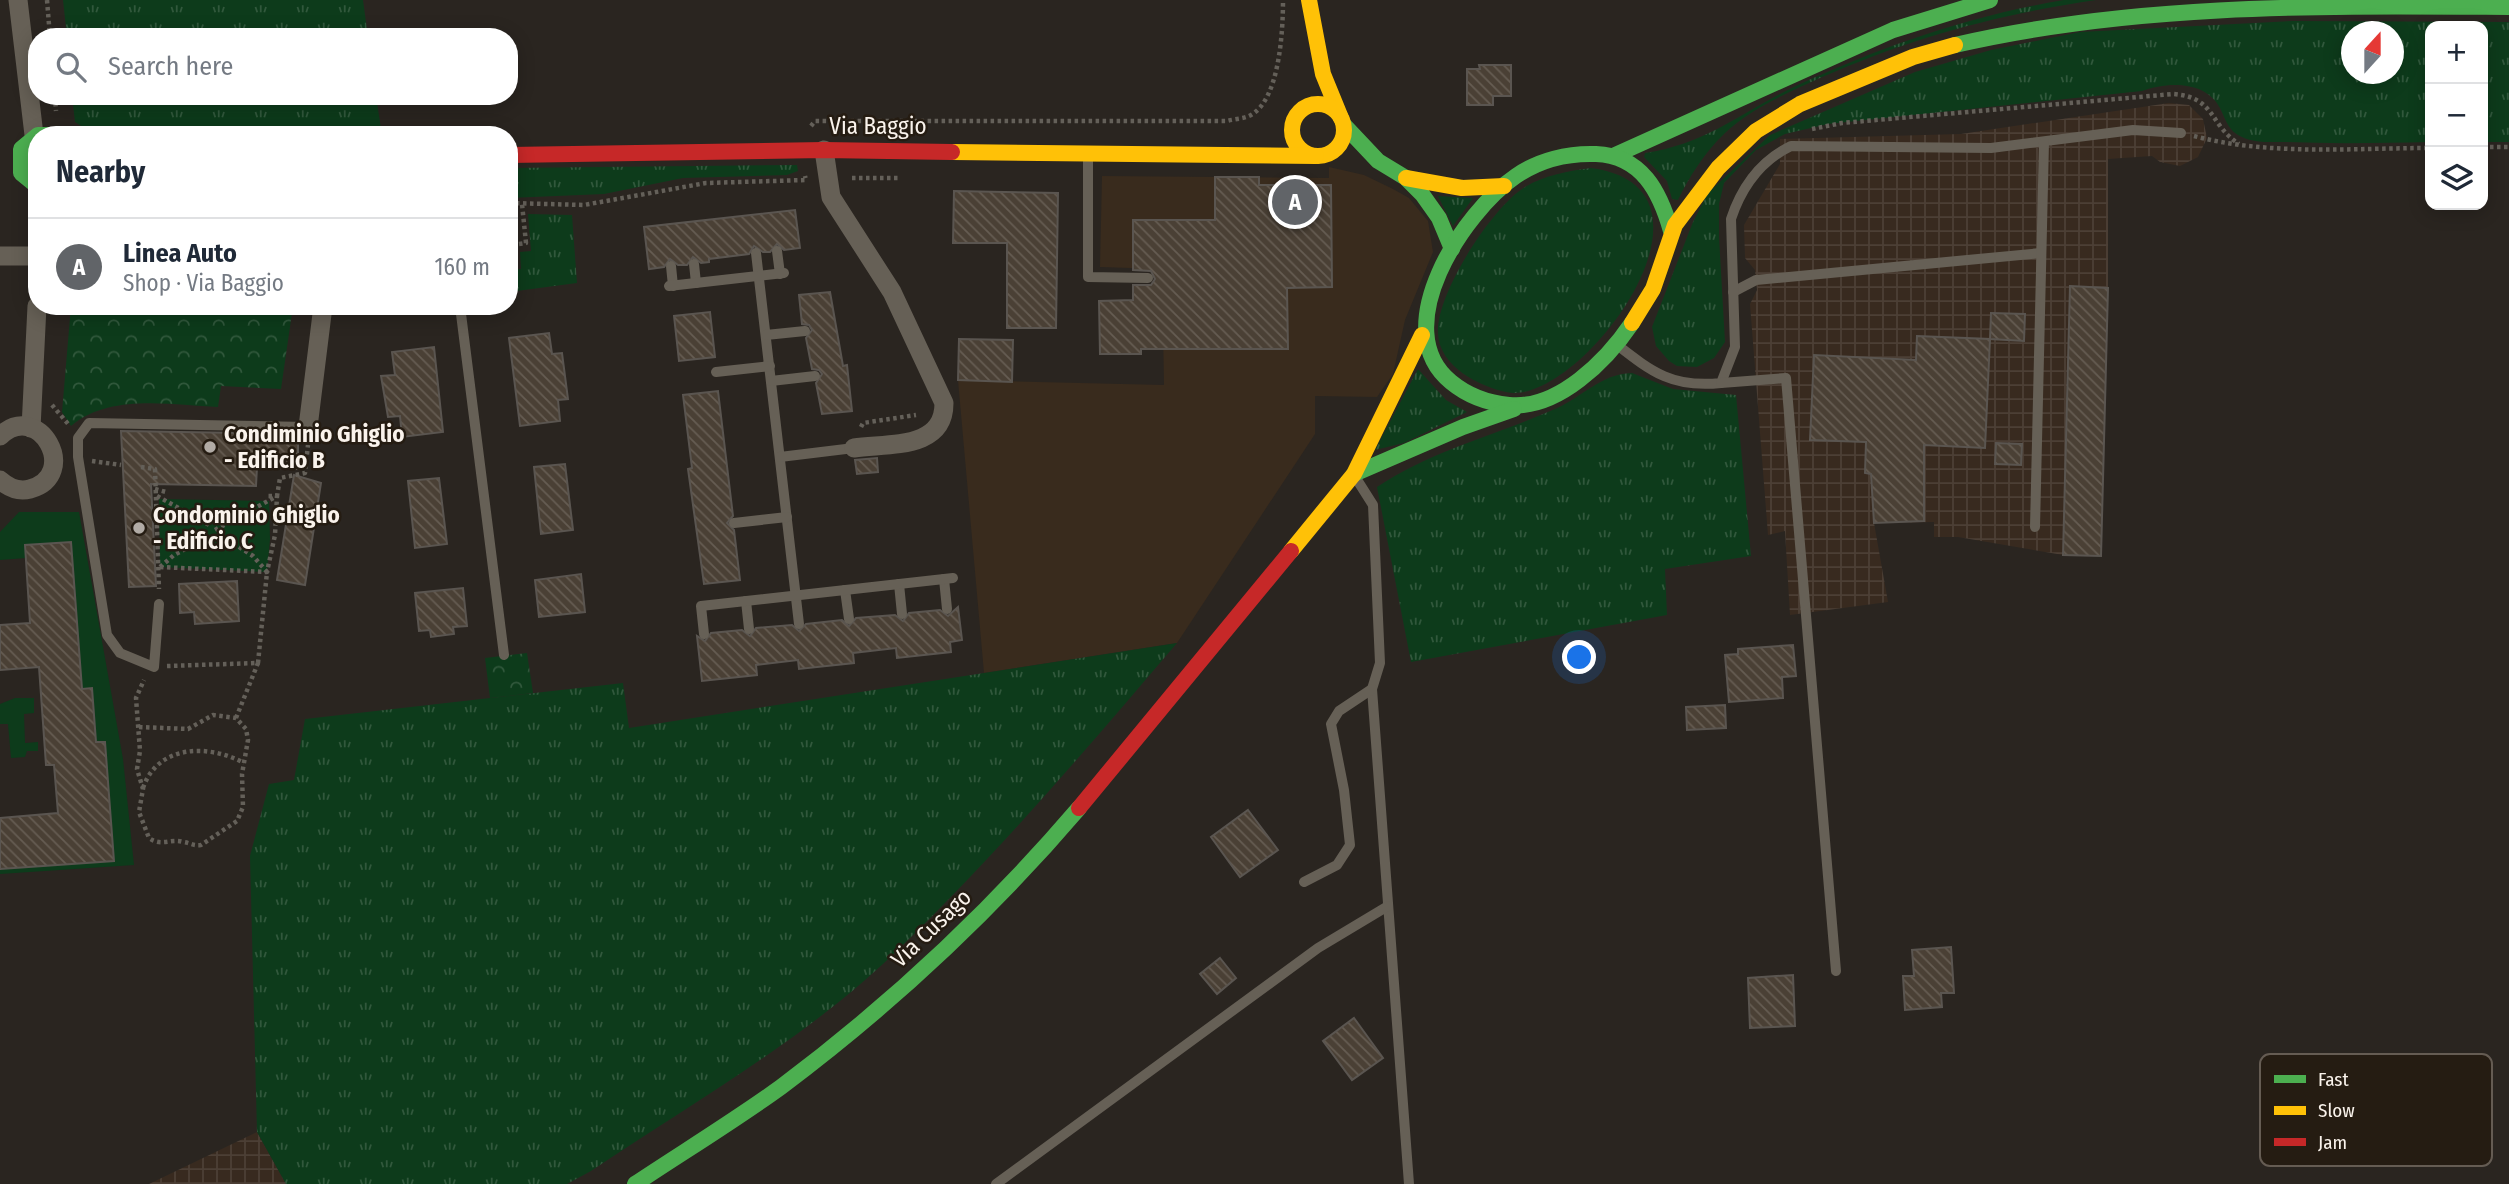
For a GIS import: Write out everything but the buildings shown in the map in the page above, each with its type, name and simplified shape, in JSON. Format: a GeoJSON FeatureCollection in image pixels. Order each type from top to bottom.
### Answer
{"type":"FeatureCollection","features":[{"type":"Feature","properties":{"kind":"main road"},"geometry":{"type":"LineString","coordinates":[[1613,156],[1688,125],[1847,49],[1943,10],[1990,0]]}},
{"type":"Feature","properties":{"kind":"main road"},"geometry":{"type":"LineString","coordinates":[[1285,129],[1305,81],[1309,4]]}},
{"type":"Feature","properties":{"kind":"main road"},"geometry":{"type":"LineString","coordinates":[[1285,129],[1298,146],[1320,155],[1342,141],[1342,122],[1323,74],[1309,4]]}},
{"type":"Feature","properties":{"kind":"main road"},"geometry":{"type":"LineString","coordinates":[[1354,474],[1463,427],[1537,403],[1574,382],[1616,344],[1653,290],[1671,231],[1712,173],[1772,118],[1930,50],[2097,16],[2260,7],[2509,6]]}},
{"type":"Feature","properties":{"kind":"main road"},"geometry":{"type":"LineString","coordinates":[[1285,129],[1305,107],[1318,104],[1332,108],[1342,122]]}},
{"type":"Feature","properties":{"kind":"main road","name":"Via Baggio"},"geometry":{"type":"LineString","coordinates":[[1342,122],[1378,161],[1406,178],[1438,218],[1452,249]]}},
{"type":"Feature","properties":{"kind":"main road","name":"Via Baggio"},"geometry":{"type":"LineString","coordinates":[[1248,153],[1285,129]]}},
{"type":"Feature","properties":{"kind":"main road"},"geometry":{"type":"LineString","coordinates":[[0,146],[28,138]]}},
{"type":"Feature","properties":{"kind":"main road"},"geometry":{"type":"LineString","coordinates":[[28,140],[18,155],[28,176]]}},
{"type":"Feature","properties":{"kind":"main road","name":"Via Baggio"},"geometry":{"type":"LineString","coordinates":[[518,155],[824,150],[1248,153],[1320,155],[1378,161]]}},
{"type":"Feature","properties":{"kind":"main road"},"geometry":{"type":"LineString","coordinates":[[1354,474],[1423,335],[1428,307],[1452,249],[1467,226],[1516,175],[1561,157],[1591,153],[1613,156],[1649,178],[1664,206],[1671,231]]}},
{"type":"Feature","properties":{"kind":"main road"},"geometry":{"type":"LineString","coordinates":[[0,161],[28,181]]}},
{"type":"Feature","properties":{"kind":"main road","name":"Via Baggio"},"geometry":{"type":"LineString","coordinates":[[1406,178],[1462,188],[1504,186]]}},
{"type":"Feature","properties":{"kind":"main road"},"geometry":{"type":"LineString","coordinates":[[1423,335],[1428,355],[1451,383],[1489,403],[1515,409]]}},
{"type":"Feature","properties":{"kind":"main road","name":"Via Cusago"},"geometry":{"type":"LineString","coordinates":[[635,1184],[780,1087],[880,1009],[963,930],[1076,811],[1354,474]]}},
{"type":"Feature","properties":{"kind":"street"},"geometry":{"type":"LineString","coordinates":[[18,0],[29,126]]}},
{"type":"Feature","properties":{"kind":"street"},"geometry":{"type":"LineString","coordinates":[[824,150],[831,197],[892,292],[944,402],[944,416],[938,429],[928,437],[859,448]]}},
{"type":"Feature","properties":{"kind":"street"},"geometry":{"type":"LineString","coordinates":[[0,256],[28,256]]}},
{"type":"Feature","properties":{"kind":"street"},"geometry":{"type":"LineString","coordinates":[[32,428],[37,315]]}},
{"type":"Feature","properties":{"kind":"street"},"geometry":{"type":"LineString","coordinates":[[308,427],[322,315]]}},
{"type":"Feature","properties":{"kind":"street"},"geometry":{"type":"LineString","coordinates":[[0,436],[13,428],[32,428],[41,433],[53,450],[51,471],[37,486],[27,490],[16,489],[0,480]]}},
{"type":"Feature","properties":{"kind":"lane"},"geometry":{"type":"LineString","coordinates":[[1721,383],[1735,347],[1730,238],[1737,201],[1759,167],[1775,154],[1791,146],[1991,148],[2133,130],[2181,133]]}},
{"type":"Feature","properties":{"kind":"lane"},"geometry":{"type":"LineString","coordinates":[[2035,527],[2044,142]]}},
{"type":"Feature","properties":{"kind":"lane"},"geometry":{"type":"LineString","coordinates":[[1088,152],[1088,277],[1148,278]]}},
{"type":"Feature","properties":{"kind":"lane"},"geometry":{"type":"LineString","coordinates":[[671,266],[671,286],[782,273],[777,251]]}},
{"type":"Feature","properties":{"kind":"lane"},"geometry":{"type":"LineString","coordinates":[[757,253],[799,624]]}},
{"type":"Feature","properties":{"kind":"lane"},"geometry":{"type":"LineString","coordinates":[[1733,292],[1756,280],[2041,253]]}},
{"type":"Feature","properties":{"kind":"lane"},"geometry":{"type":"LineString","coordinates":[[694,264],[696,283]]}},
{"type":"Feature","properties":{"kind":"lane"},"geometry":{"type":"LineString","coordinates":[[461,315],[503,655]]}},
{"type":"Feature","properties":{"kind":"lane"},"geometry":{"type":"LineString","coordinates":[[766,335],[805,331]]}},
{"type":"Feature","properties":{"kind":"lane"},"geometry":{"type":"LineString","coordinates":[[1616,344],[1652,372],[1693,386],[1786,378],[1836,971]]}},
{"type":"Feature","properties":{"kind":"lane"},"geometry":{"type":"LineString","coordinates":[[716,372],[769,366]]}},
{"type":"Feature","properties":{"kind":"lane"},"geometry":{"type":"LineString","coordinates":[[771,381],[815,376]]}},
{"type":"Feature","properties":{"kind":"lane"},"geometry":{"type":"LineString","coordinates":[[159,604],[154,667],[120,653],[107,635],[78,457],[78,438],[89,423],[308,427]]}},
{"type":"Feature","properties":{"kind":"lane"},"geometry":{"type":"LineString","coordinates":[[780,457],[859,448]]}},
{"type":"Feature","properties":{"kind":"lane"},"geometry":{"type":"LineString","coordinates":[[1354,474],[1373,506],[1380,663],[1372,689],[1409,1184]]}},
{"type":"Feature","properties":{"kind":"lane"},"geometry":{"type":"LineString","coordinates":[[734,523],[787,517]]}},
{"type":"Feature","properties":{"kind":"lane"},"geometry":{"type":"LineString","coordinates":[[704,634],[701,606],[948,579],[947,609]]}},
{"type":"Feature","properties":{"kind":"lane"},"geometry":{"type":"LineString","coordinates":[[899,584],[902,614]]}},
{"type":"Feature","properties":{"kind":"lane"},"geometry":{"type":"LineString","coordinates":[[845,590],[849,619]]}},
{"type":"Feature","properties":{"kind":"lane"},"geometry":{"type":"LineString","coordinates":[[746,601],[749,629]]}},
{"type":"Feature","properties":{"kind":"lane"},"geometry":{"type":"LineString","coordinates":[[1304,882],[1337,865],[1350,845],[1344,790],[1331,724],[1339,711],[1372,689]]}},
{"type":"Feature","properties":{"kind":"lane"},"geometry":{"type":"LineString","coordinates":[[996,1184],[1318,948],[1388,906]]}},
{"type":"Feature","properties":{"kind":"path"},"geometry":{"type":"LineString","coordinates":[[47,0],[49,28]]}},
{"type":"Feature","properties":{"kind":"path"},"geometry":{"type":"LineString","coordinates":[[1791,146],[1798,134],[1842,123],[2164,94],[2189,95],[2204,102],[2231,138],[2239,144]]}},
{"type":"Feature","properties":{"kind":"path"},"geometry":{"type":"LineString","coordinates":[[2181,133],[2239,144],[2425,148]]}},
{"type":"Feature","properties":{"kind":"path"},"geometry":{"type":"LineString","coordinates":[[2488,148],[2509,147]]}},
{"type":"Feature","properties":{"kind":"path"},"geometry":{"type":"LineString","coordinates":[[806,180],[810,190]]}},
{"type":"Feature","properties":{"kind":"path"},"geometry":{"type":"LineString","coordinates":[[519,244],[526,243],[522,204]]}},
{"type":"Feature","properties":{"kind":"path"},"geometry":{"type":"LineString","coordinates":[[52,405],[70,427],[81,433]]}},
{"type":"Feature","properties":{"kind":"path"},"geometry":{"type":"LineString","coordinates":[[859,448],[863,423],[914,416],[921,407]]}},
{"type":"Feature","properties":{"kind":"path"},"geometry":{"type":"LineString","coordinates":[[236,718],[258,663],[280,478],[304,473],[308,427]]}},
{"type":"Feature","properties":{"kind":"path"},"geometry":{"type":"LineString","coordinates":[[78,457],[121,465]]}},
{"type":"Feature","properties":{"kind":"path"},"geometry":{"type":"LineString","coordinates":[[141,467],[155,469],[159,604]]}},
{"type":"Feature","properties":{"kind":"path"},"geometry":{"type":"LineString","coordinates":[[155,489],[159,499],[215,530],[253,556],[267,572]]}},
{"type":"Feature","properties":{"kind":"path"},"geometry":{"type":"LineString","coordinates":[[155,489],[166,492]]}},
{"type":"Feature","properties":{"kind":"path"},"geometry":{"type":"LineString","coordinates":[[266,496],[276,496]]}},
{"type":"Feature","properties":{"kind":"path"},"geometry":{"type":"LineString","coordinates":[[215,530],[276,496]]}},
{"type":"Feature","properties":{"kind":"path"},"geometry":{"type":"LineString","coordinates":[[160,567],[174,555],[206,538]]}},
{"type":"Feature","properties":{"kind":"path"},"geometry":{"type":"LineString","coordinates":[[160,567],[267,572]]}},
{"type":"Feature","properties":{"kind":"path"},"geometry":{"type":"LineString","coordinates":[[143,789],[136,769],[139,727],[136,698],[142,682],[154,667],[258,663]]}},
{"type":"Feature","properties":{"kind":"path"},"geometry":{"type":"LineString","coordinates":[[139,727],[182,730],[195,726],[209,715],[236,718],[246,729],[248,740],[244,763],[243,807],[238,819],[201,845],[181,841],[157,844],[149,838],[139,812],[143,789],[151,769],[175,754],[212,750],[244,763]]}},
{"type":"Feature","properties":{"kind":"shaded area"},"geometry":{"type":"Polygon","coordinates":[[[2169,103],[2189,105],[2203,119],[2207,138],[2198,157],[2180,166],[2160,162],[2152,156],[2108,159],[2108,288],[2101,556],[2063,555],[1958,537],[1934,537],[1934,522],[1874,523],[1888,602],[1790,615],[1785,531],[1768,535],[1750,304],[1757,290],[1755,270],[1745,258],[1744,225],[1780,164],[1780,139],[1961,134],[2169,103]]]}},
{"type":"Feature","properties":{"kind":"shaded area"},"geometry":{"type":"Polygon","coordinates":[[[1329,167],[1364,175],[1393,189],[1409,198],[1428,221],[1433,252],[1405,320],[1393,374],[1377,397],[1315,396],[1315,434],[1177,643],[984,673],[958,380],[1164,385],[1162,269],[1100,267],[1102,176],[1329,178],[1329,167]]]}},
{"type":"Feature","properties":{"kind":"shaded area"},"geometry":{"type":"Polygon","coordinates":[[[257,1132],[286,1184],[149,1184],[257,1132]]]}},
{"type":"Feature","properties":{"kind":"green space"},"geometry":{"type":"Polygon","coordinates":[[[63,0],[363,0],[367,28],[66,28],[63,0]]]}},
{"type":"Feature","properties":{"kind":"green space"},"geometry":{"type":"Polygon","coordinates":[[[2064,0],[2096,0],[1989,20],[1922,39],[1854,63],[1782,96],[1757,109],[1724,134],[1698,165],[1678,200],[1672,199],[1667,181],[1644,157],[1645,153],[1688,142],[1706,134],[1796,86],[1894,45],[1994,15],[2064,0]]]}},
{"type":"Feature","properties":{"kind":"green space"},"geometry":{"type":"Polygon","coordinates":[[[2293,21],[2341,21],[2341,84],[2404,84],[2404,22],[2425,22],[2425,142],[2321,143],[2252,140],[2234,132],[2220,108],[2205,92],[2174,85],[2142,91],[1828,124],[1785,134],[1756,150],[1724,183],[1719,204],[1719,237],[1725,342],[1714,358],[1697,367],[1677,366],[1669,361],[1656,346],[1652,327],[1693,222],[1708,193],[1770,135],[1915,72],[1991,50],[2080,32],[2293,21]]]}},
{"type":"Feature","properties":{"kind":"green space"},"geometry":{"type":"Polygon","coordinates":[[[2488,22],[2509,22],[2509,142],[2488,142],[2488,22]]]}},
{"type":"Feature","properties":{"kind":"green space"},"geometry":{"type":"Polygon","coordinates":[[[73,105],[377,105],[381,126],[81,126],[75,122],[73,105]]]}},
{"type":"Feature","properties":{"kind":"green space"},"geometry":{"type":"Polygon","coordinates":[[[797,165],[798,171],[787,175],[683,178],[604,194],[518,198],[518,168],[797,165]]]}},
{"type":"Feature","properties":{"kind":"green space"},"geometry":{"type":"Polygon","coordinates":[[[1591,168],[1634,184],[1652,214],[1650,252],[1632,294],[1605,334],[1571,367],[1537,388],[1506,392],[1473,380],[1446,356],[1440,346],[1438,334],[1446,297],[1468,253],[1497,213],[1525,187],[1565,172],[1591,168]]]}},
{"type":"Feature","properties":{"kind":"green space"},"geometry":{"type":"Polygon","coordinates":[[[1438,196],[1473,198],[1453,226],[1438,196]]]}},
{"type":"Feature","properties":{"kind":"green space"},"geometry":{"type":"Polygon","coordinates":[[[528,214],[572,215],[577,283],[518,291],[520,252],[531,251],[528,214]]]}},
{"type":"Feature","properties":{"kind":"green space"},"geometry":{"type":"Polygon","coordinates":[[[70,315],[292,315],[281,389],[221,386],[218,407],[161,403],[122,405],[87,416],[71,426],[62,412],[70,315]]]}},
{"type":"Feature","properties":{"kind":"green space"},"geometry":{"type":"Polygon","coordinates":[[[1418,369],[1446,400],[1467,412],[1404,443],[1375,450],[1418,369]]]}},
{"type":"Feature","properties":{"kind":"green space"},"geometry":{"type":"Polygon","coordinates":[[[1632,373],[1673,389],[1736,395],[1751,556],[1665,569],[1667,615],[1411,662],[1377,487],[1443,453],[1555,409],[1610,377],[1632,373]]]}},
{"type":"Feature","properties":{"kind":"green space"},"geometry":{"type":"Polygon","coordinates":[[[159,499],[269,501],[267,572],[160,567],[159,499]]]}},
{"type":"Feature","properties":{"kind":"green space"},"geometry":{"type":"Polygon","coordinates":[[[19,512],[79,512],[123,759],[134,865],[0,874],[0,869],[114,860],[105,742],[96,742],[41,692],[39,667],[80,664],[71,542],[25,545],[26,558],[0,560],[0,532],[19,512]]]}},
{"type":"Feature","properties":{"kind":"green space"},"geometry":{"type":"Polygon","coordinates":[[[1177,643],[998,847],[884,963],[779,1047],[591,1171],[567,1184],[286,1184],[257,1132],[250,856],[269,784],[294,780],[305,719],[623,683],[629,728],[1177,643]]]}},
{"type":"Feature","properties":{"kind":"green space"},"geometry":{"type":"Polygon","coordinates":[[[527,653],[533,693],[490,698],[485,658],[527,653]]]}},
{"type":"Feature","properties":{"kind":"green space"},"geometry":{"type":"Polygon","coordinates":[[[15,698],[34,698],[34,713],[24,714],[25,743],[38,742],[38,751],[27,751],[25,757],[11,758],[8,724],[0,724],[0,704],[15,698]]]}},
{"type":"Feature","properties":{"kind":"traffic: fast"},"geometry":{"type":"LineString","coordinates":[[1613,156],[1893,30],[1990,0]]}},
{"type":"Feature","properties":{"kind":"traffic: fast"},"geometry":{"type":"LineString","coordinates":[[1955,45],[2023,31],[2161,14],[2300,8],[2509,7]]}},
{"type":"Feature","properties":{"kind":"traffic: fast"},"geometry":{"type":"LineString","coordinates":[[1344,125],[1378,161],[1406,178],[1422,194],[1439,218],[1452,249]]}},
{"type":"Feature","properties":{"kind":"traffic: fast"},"geometry":{"type":"LineString","coordinates":[[28,143],[21,149],[21,173],[28,179]]}},
{"type":"Feature","properties":{"kind":"traffic: fast"},"geometry":{"type":"LineString","coordinates":[[1632,323],[1609,352],[1580,380],[1545,400],[1509,405],[1478,398],[1451,382],[1433,359],[1426,333],[1429,303],[1439,273],[1455,243],[1495,193],[1534,166],[1564,156],[1585,154],[1612,156],[1626,161],[1637,169],[1655,190],[1671,231]]}},
{"type":"Feature","properties":{"kind":"traffic: fast"},"geometry":{"type":"LineString","coordinates":[[1354,474],[1463,427],[1514,409]]}},
{"type":"Feature","properties":{"kind":"traffic: fast"},"geometry":{"type":"LineString","coordinates":[[635,1184],[781,1087],[861,1024],[975,920],[1079,808]]}},
{"type":"Feature","properties":{"kind":"traffic: slow"},"geometry":{"type":"LineString","coordinates":[[1309,0],[1323,74],[1341,118]]}},
{"type":"Feature","properties":{"kind":"traffic: slow"},"geometry":{"type":"LineString","coordinates":[[1632,323],[1653,289],[1675,225],[1718,168],[1756,131],[1800,104],[1913,57],[1955,45]]}},
{"type":"Feature","properties":{"kind":"traffic: slow"},"geometry":{"type":"LineString","coordinates":[[1318,104],[1328,106],[1336,112],[1342,120],[1344,130],[1342,140],[1336,148],[1328,154],[1318,156],[1308,154],[1300,148],[1294,140],[1292,130],[1294,120],[1300,112],[1308,106],[1318,104]]}},
{"type":"Feature","properties":{"kind":"traffic: slow"},"geometry":{"type":"LineString","coordinates":[[952,152],[1316,156]]}},
{"type":"Feature","properties":{"kind":"traffic: slow"},"geometry":{"type":"LineString","coordinates":[[1406,178],[1462,188],[1504,186]]}},
{"type":"Feature","properties":{"kind":"traffic: slow"},"geometry":{"type":"LineString","coordinates":[[1291,551],[1354,474],[1422,335]]}},
{"type":"Feature","properties":{"kind":"traffic: jam"},"geometry":{"type":"LineString","coordinates":[[518,155],[824,150],[952,152]]}},
{"type":"Feature","properties":{"kind":"traffic: jam"},"geometry":{"type":"LineString","coordinates":[[1079,808],[1291,551]]}},
{"type":"Feature","properties":{"kind":"place","name":"Linea Auto"},"geometry":{"type":"Point","coordinates":[1295,202]}},
{"type":"Feature","properties":{"kind":"place","name":"Condiminio Ghiglio - Edificio B"},"geometry":{"type":"Point","coordinates":[210,447]}},
{"type":"Feature","properties":{"kind":"place","name":"Condominio Ghiglio - Edificio C"},"geometry":{"type":"Point","coordinates":[139,528]}}]}
